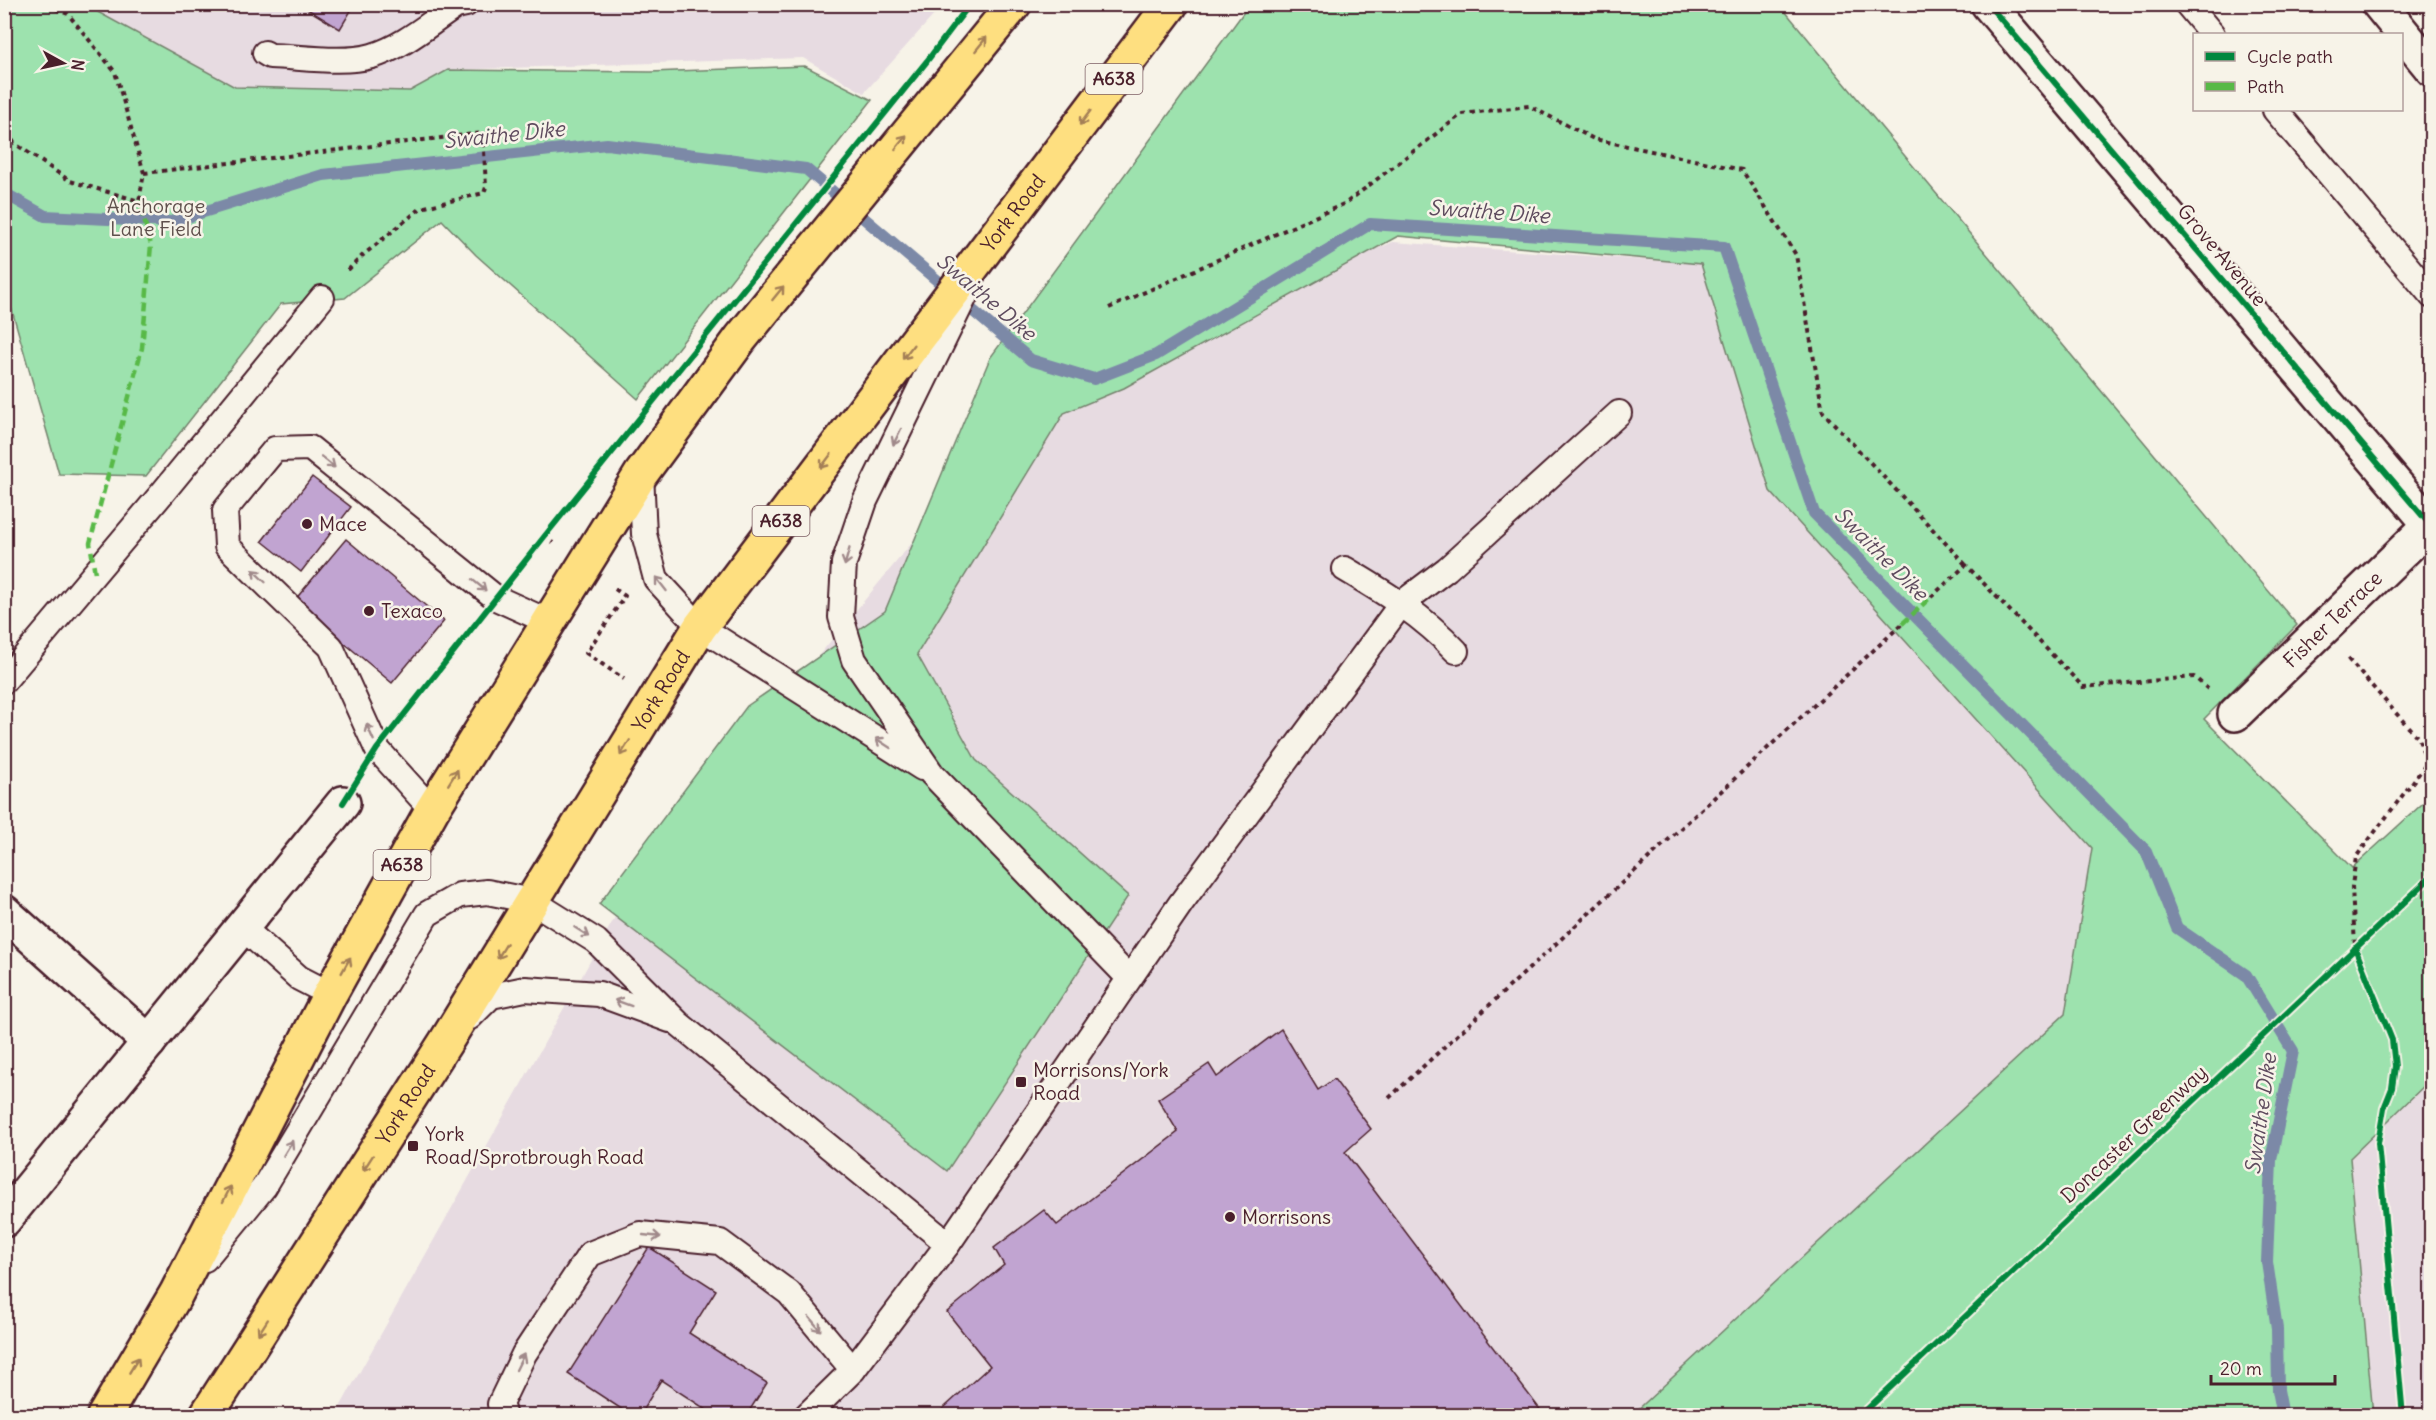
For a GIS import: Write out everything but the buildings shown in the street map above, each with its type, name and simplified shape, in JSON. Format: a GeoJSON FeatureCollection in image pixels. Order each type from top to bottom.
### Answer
{"type":"FeatureCollection","features":[{"type":"Feature","properties":{"kind":"highway","name":"A638"},"geometry":{"type":"LineString","coordinates":[[104,1416],[176,1294],[330,994],[432,810],[641,474],[741,338],[1014,4]]}},
{"type":"Feature","properties":{"kind":"highway","name":"York Road"},"geometry":{"type":"LineString","coordinates":[[207,1416],[445,1043],[700,627],[1171,4]]}},
{"type":"Feature","properties":{"kind":"street","name":"Grove Avenue"},"geometry":{"type":"LineString","coordinates":[[1988,4],[2431,526]]}},
{"type":"Feature","properties":{"kind":"street"},"geometry":{"type":"LineString","coordinates":[[2379,4],[2403,33]]}},
{"type":"Feature","properties":{"kind":"street"},"geometry":{"type":"LineString","coordinates":[[2403,33],[2432,69]]}},
{"type":"Feature","properties":{"kind":"street","name":"Fisher Terrace"},"geometry":{"type":"LineString","coordinates":[[2235,714],[2431,526]]}},
{"type":"Feature","properties":{"kind":"street"},"geometry":{"type":"LineString","coordinates":[[4,1220],[343,803]]}},
{"type":"Feature","properties":{"kind":"street"},"geometry":{"type":"LineString","coordinates":[[4,912],[149,1042]]}},
{"type":"Feature","properties":{"kind":"lane"},"geometry":{"type":"LineString","coordinates":[[264,53],[270,56],[352,59],[373,55],[404,41],[456,6],[466,4]]}},
{"type":"Feature","properties":{"kind":"lane"},"geometry":{"type":"LineString","coordinates":[[2187,4],[2211,33]]}},
{"type":"Feature","properties":{"kind":"lane"},"geometry":{"type":"LineString","coordinates":[[2276,111],[2432,296]]}},
{"type":"Feature","properties":{"kind":"lane"},"geometry":{"type":"LineString","coordinates":[[994,237],[865,501],[844,562],[842,618],[854,660],[932,774],[1129,978]]}},
{"type":"Feature","properties":{"kind":"lane"},"geometry":{"type":"LineString","coordinates":[[4,681],[322,298]]}},
{"type":"Feature","properties":{"kind":"lane"},"geometry":{"type":"LineString","coordinates":[[806,1416],[853,1370],[948,1244],[1181,903],[1402,603],[1447,569],[1619,413]]}},
{"type":"Feature","properties":{"kind":"lane"},"geometry":{"type":"LineString","coordinates":[[432,810],[377,749],[331,647],[227,546],[225,510],[275,449],[310,448],[496,598],[549,622]]}},
{"type":"Feature","properties":{"kind":"lane"},"geometry":{"type":"LineString","coordinates":[[641,474],[644,534],[656,579],[700,627],[932,774]]}},
{"type":"Feature","properties":{"kind":"lane"},"geometry":{"type":"LineString","coordinates":[[1345,569],[1402,603],[1440,634],[1456,651]]}},
{"type":"Feature","properties":{"kind":"lane"},"geometry":{"type":"LineString","coordinates":[[176,1294],[264,1186],[427,914],[460,895],[487,892],[532,901],[596,941],[678,1023],[948,1244]]}},
{"type":"Feature","properties":{"kind":"lane"},"geometry":{"type":"LineString","coordinates":[[242,927],[299,978],[330,994]]}},
{"type":"Feature","properties":{"kind":"lane"},"geometry":{"type":"LineString","coordinates":[[445,1043],[491,996],[525,989],[598,994],[678,1023]]}},
{"type":"Feature","properties":{"kind":"lane"},"geometry":{"type":"LineString","coordinates":[[504,1416],[500,1404],[524,1354],[590,1254],[640,1234],[720,1242],[789,1293],[853,1370]]}},
{"type":"Feature","properties":{"kind":"path"},"geometry":{"type":"LineString","coordinates":[[4,124],[14,143],[70,181],[139,201],[144,173],[115,72],[68,14],[44,4]]}},
{"type":"Feature","properties":{"kind":"path"},"geometry":{"type":"LineString","coordinates":[[1109,308],[1346,203],[1462,114],[1529,106],[1594,139],[1742,170],[1796,255],[1823,412],[2083,687],[2194,677],[2235,714]]}},
{"type":"Feature","properties":{"kind":"path"},"geometry":{"type":"LineString","coordinates":[[144,173],[483,133],[486,187],[484,193],[422,208],[362,256],[322,298]]}},
{"type":"Feature","properties":{"kind":"path"},"geometry":{"type":"LineString","coordinates":[[537,545],[551,528]]}},
{"type":"Feature","properties":{"kind":"path"},"geometry":{"type":"LineString","coordinates":[[544,537],[625,596],[586,653],[625,680]]}},
{"type":"Feature","properties":{"kind":"path"},"geometry":{"type":"LineString","coordinates":[[1931,597],[1966,565]]}},
{"type":"Feature","properties":{"kind":"path"},"geometry":{"type":"LineString","coordinates":[[1389,1098],[1902,624]]}},
{"type":"Feature","properties":{"kind":"path"},"geometry":{"type":"LineString","coordinates":[[2322,629],[2419,739],[2427,762],[2356,857],[2352,886],[2355,948],[2360,958]]}},
{"type":"Feature","properties":{"kind":"path"},"geometry":{"type":"LineString","coordinates":[[2347,956],[2364,940]]}},
{"type":"Feature","properties":{"kind":"shaded area"},"geometry":{"type":"Polygon","coordinates":[[[85,5],[943,5],[864,93],[803,58],[448,70],[410,91],[235,87],[85,5]]]}},
{"type":"Feature","properties":{"kind":"shaded area"},"geometry":{"type":"Polygon","coordinates":[[[1393,242],[1702,264],[1770,491],[2092,848],[2065,1014],[1632,1415],[335,1416],[642,869],[1041,387],[1393,242]]]}},
{"type":"Feature","properties":{"kind":"shaded area"},"geometry":{"type":"Polygon","coordinates":[[[2431,1079],[2431,1415],[2373,1415],[2350,1158],[2431,1079]]]}},
{"type":"Feature","properties":{"kind":"green space","name":"Anchorage Lane Field"},"geometry":{"type":"Polygon","coordinates":[[[5,5],[85,5],[235,87],[410,91],[448,70],[651,72],[805,66],[872,100],[638,399],[476,255],[442,220],[345,298],[281,304],[146,476],[59,474],[5,286],[5,5]]]}},
{"type":"Feature","properties":{"kind":"green space"},"geometry":{"type":"Polygon","coordinates":[[[1249,5],[1780,5],[2297,625],[2204,719],[2352,868],[2431,796],[2431,1079],[2350,1158],[2373,1415],[1632,1415],[2065,1014],[2092,848],[1770,491],[1701,264],[1398,236],[1124,388],[1064,413],[917,654],[976,760],[1128,896],[947,1171],[599,904],[747,706],[885,611],[990,358],[1249,5]]]}},
{"type":"Feature","properties":{"kind":"waterway","name":"Swaithe Dike"},"geometry":{"type":"LineString","coordinates":[[4,193],[45,216],[171,222],[323,175],[607,144],[806,169],[1031,360],[1094,379],[1156,355],[1370,224],[1724,247],[1814,513],[2146,851],[2177,928],[2246,975],[2293,1051],[2271,1160],[2267,1262],[2277,1329],[2278,1390],[2283,1416]]}},
{"type":"Feature","properties":{"kind":"marked path"},"geometry":{"type":"LineString","coordinates":[[95,573],[90,543],[142,348],[151,245],[139,201]]}},
{"type":"Feature","properties":{"kind":"marked path"},"geometry":{"type":"LineString","coordinates":[[1902,624],[1931,597]]}},
{"type":"Feature","properties":{"kind":"cycle path"},"geometry":{"type":"LineString","coordinates":[[343,803],[377,749],[544,537],[927,61],[970,4]]}},
{"type":"Feature","properties":{"kind":"cycle path"},"geometry":{"type":"LineString","coordinates":[[1988,4],[2432,527]]}},
{"type":"Feature","properties":{"kind":"cycle path","name":"Doncaster Greenway"},"geometry":{"type":"LineString","coordinates":[[1860,1416],[2432,876]]}},
{"type":"Feature","properties":{"kind":"cycle path"},"geometry":{"type":"LineString","coordinates":[[2355,948],[2392,1040],[2395,1066],[2392,1088],[2384,1108],[2378,1143],[2403,1416]]}},
{"type":"Feature","properties":{"kind":"place","name":"Mace"},"geometry":{"type":"Point","coordinates":[307,524]}},
{"type":"Feature","properties":{"kind":"place","name":"Texaco"},"geometry":{"type":"Point","coordinates":[369,611]}},
{"type":"Feature","properties":{"kind":"place","name":"Morrisons/York Road"},"geometry":{"type":"Point","coordinates":[1021,1082]}},
{"type":"Feature","properties":{"kind":"place","name":"York Road/Sprotbrough Road"},"geometry":{"type":"Point","coordinates":[413,1146]}},
{"type":"Feature","properties":{"kind":"place","name":"Morrisons"},"geometry":{"type":"Point","coordinates":[1230,1217]}}]}
